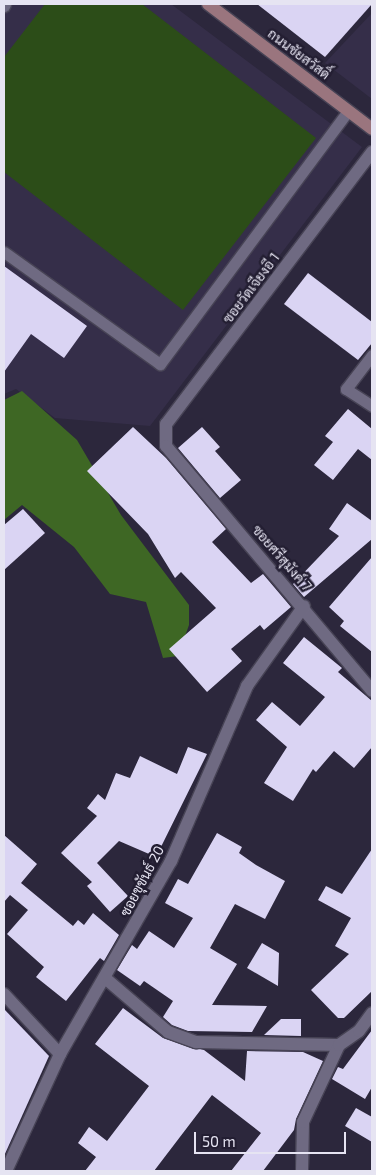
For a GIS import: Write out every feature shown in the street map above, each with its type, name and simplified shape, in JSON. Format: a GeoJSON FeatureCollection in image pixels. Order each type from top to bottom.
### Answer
{"type":"FeatureCollection","features":[{"type":"Feature","properties":{"kind":"street","name":"ถนนชัยสวัสดิ์"},"geometry":{"type":"LineString","coordinates":[[208,4],[372,129]]}},
{"type":"Feature","properties":{"kind":"street","name":"ซอยวัดเจียงอี 1"},"geometry":{"type":"LineString","coordinates":[[166,446],[166,424],[372,152]]}},
{"type":"Feature","properties":{"kind":"street","name":"ซอยศรีสุมังค์ 7"},"geometry":{"type":"LineString","coordinates":[[166,446],[304,606],[372,691]]}},
{"type":"Feature","properties":{"kind":"street","name":"ซอยขุขันธ์ 20"},"geometry":{"type":"LineString","coordinates":[[6,1171],[60,1054],[172,861],[247,686],[304,606]]}},
{"type":"Feature","properties":{"kind":"street"},"geometry":{"type":"LineString","coordinates":[[105,978],[168,1032],[196,1042],[340,1046]]}},
{"type":"Feature","properties":{"kind":"street"},"geometry":{"type":"LineString","coordinates":[[4,994],[60,1054]]}},
{"type":"Feature","properties":{"kind":"street"},"geometry":{"type":"LineString","coordinates":[[302,1171],[302,1122],[340,1046],[359,1031],[372,1013]]}},
{"type":"Feature","properties":{"kind":"lane"},"geometry":{"type":"LineString","coordinates":[[4,252],[160,364],[348,111]]}},
{"type":"Feature","properties":{"kind":"lane"},"geometry":{"type":"LineString","coordinates":[[372,355],[346,389],[372,406]]}},
{"type":"Feature","properties":{"kind":"shaded area"},"geometry":{"type":"Polygon","coordinates":[[[4,4],[171,4],[362,147],[150,426],[55,418],[16,389],[4,394],[4,4]]]}},
{"type":"Feature","properties":{"kind":"shaded area"},"geometry":{"type":"Polygon","coordinates":[[[372,13],[372,99],[325,63],[372,13]]]}},
{"type":"Feature","properties":{"kind":"green space"},"geometry":{"type":"Polygon","coordinates":[[[45,4],[142,4],[316,138],[183,310],[4,172],[4,57],[45,4]]]}},
{"type":"Feature","properties":{"kind":"green space"},"geometry":{"type":"Polygon","coordinates":[[[22,391],[77,440],[121,515],[189,605],[189,625],[178,656],[163,658],[146,602],[110,594],[74,547],[22,505],[4,520],[4,400],[22,391]]]}},
{"type":"Feature","properties":{"kind":"building"},"geometry":{"type":"Polygon","coordinates":[[[257,4],[372,4],[325,57],[257,4]]]}},
{"type":"Feature","properties":{"kind":"building"},"geometry":{"type":"Polygon","coordinates":[[[4,266],[87,326],[64,358],[31,334],[4,372],[4,266]]]}},
{"type":"Feature","properties":{"kind":"building"},"geometry":{"type":"Polygon","coordinates":[[[308,273],[372,322],[372,343],[358,360],[284,304],[308,273]]]}},
{"type":"Feature","properties":{"kind":"building"},"geometry":{"type":"Polygon","coordinates":[[[348,409],[372,429],[372,460],[358,449],[333,480],[314,465],[333,442],[325,436],[348,409]]]}},
{"type":"Feature","properties":{"kind":"building"},"geometry":{"type":"Polygon","coordinates":[[[133,427],[166,458],[226,529],[212,542],[251,583],[263,574],[291,607],[264,630],[260,625],[231,649],[242,661],[207,692],[169,649],[216,608],[181,572],[175,578],[148,534],[87,471],[133,427]]]}},
{"type":"Feature","properties":{"kind":"building"},"geometry":{"type":"Polygon","coordinates":[[[202,427],[220,447],[215,451],[241,480],[220,498],[178,448],[202,427]]]}},
{"type":"Feature","properties":{"kind":"building"},"geometry":{"type":"Polygon","coordinates":[[[347,503],[372,521],[372,539],[304,597],[293,584],[339,536],[329,529],[347,503]]]}},
{"type":"Feature","properties":{"kind":"building"},"geometry":{"type":"Polygon","coordinates":[[[23,509],[45,533],[4,570],[4,525],[23,509]]]}},
{"type":"Feature","properties":{"kind":"building"},"geometry":{"type":"Polygon","coordinates":[[[372,557],[372,652],[340,626],[344,621],[329,607],[372,557]]]}},
{"type":"Feature","properties":{"kind":"building"},"geometry":{"type":"Polygon","coordinates":[[[304,637],[342,668],[338,672],[372,701],[372,747],[354,768],[334,751],[316,772],[313,769],[293,801],[264,783],[287,747],[256,720],[272,702],[300,726],[325,697],[283,663],[304,637]]]}},
{"type":"Feature","properties":{"kind":"building"},"geometry":{"type":"Polygon","coordinates":[[[188,747],[207,754],[156,857],[119,841],[97,863],[128,896],[110,912],[87,886],[92,882],[61,853],[97,816],[87,808],[98,794],[105,800],[116,773],[130,778],[140,756],[177,774],[188,747]]]}},
{"type":"Feature","properties":{"kind":"building"},"geometry":{"type":"Polygon","coordinates":[[[217,833],[242,847],[239,853],[256,865],[285,881],[265,919],[235,904],[210,948],[237,964],[212,1005],[267,1006],[252,1032],[188,1031],[172,1025],[163,1017],[173,1001],[144,981],[140,986],[117,970],[132,945],[137,949],[149,931],[174,948],[193,918],[165,903],[178,879],[188,884],[217,833]]]}},
{"type":"Feature","properties":{"kind":"building"},"geometry":{"type":"Polygon","coordinates":[[[4,835],[37,864],[21,883],[73,926],[78,920],[84,925],[93,913],[119,935],[104,961],[100,958],[66,1001],[36,977],[44,967],[7,934],[28,910],[10,895],[4,902],[4,835]]]}},
{"type":"Feature","properties":{"kind":"building"},"geometry":{"type":"Polygon","coordinates":[[[372,849],[372,991],[344,1018],[338,1018],[311,990],[349,954],[335,946],[351,918],[318,900],[326,886],[342,894],[372,849]]]}},
{"type":"Feature","properties":{"kind":"building"},"geometry":{"type":"Polygon","coordinates":[[[262,943],[279,953],[278,986],[247,968],[262,943]]]}},
{"type":"Feature","properties":{"kind":"building"},"geometry":{"type":"Polygon","coordinates":[[[123,1008],[163,1038],[204,1050],[245,1081],[247,1051],[303,1052],[323,1061],[296,1119],[294,1130],[263,1171],[231,1171],[261,1133],[212,1095],[154,1171],[85,1171],[96,1157],[78,1143],[89,1127],[107,1141],[149,1086],[95,1044],[123,1008]]]}},
{"type":"Feature","properties":{"kind":"building"},"geometry":{"type":"Polygon","coordinates":[[[4,1009],[49,1056],[4,1156],[4,1009]]]}},
{"type":"Feature","properties":{"kind":"building"},"geometry":{"type":"Polygon","coordinates":[[[281,1019],[301,1019],[301,1036],[264,1035],[281,1019]]]}},
{"type":"Feature","properties":{"kind":"building"},"geometry":{"type":"Polygon","coordinates":[[[372,1030],[372,1087],[365,1099],[332,1079],[338,1067],[343,1069],[372,1030]]]}},
{"type":"Feature","properties":{"kind":"building"},"geometry":{"type":"Polygon","coordinates":[[[356,1108],[372,1117],[372,1142],[345,1126],[356,1108]]]}}]}
